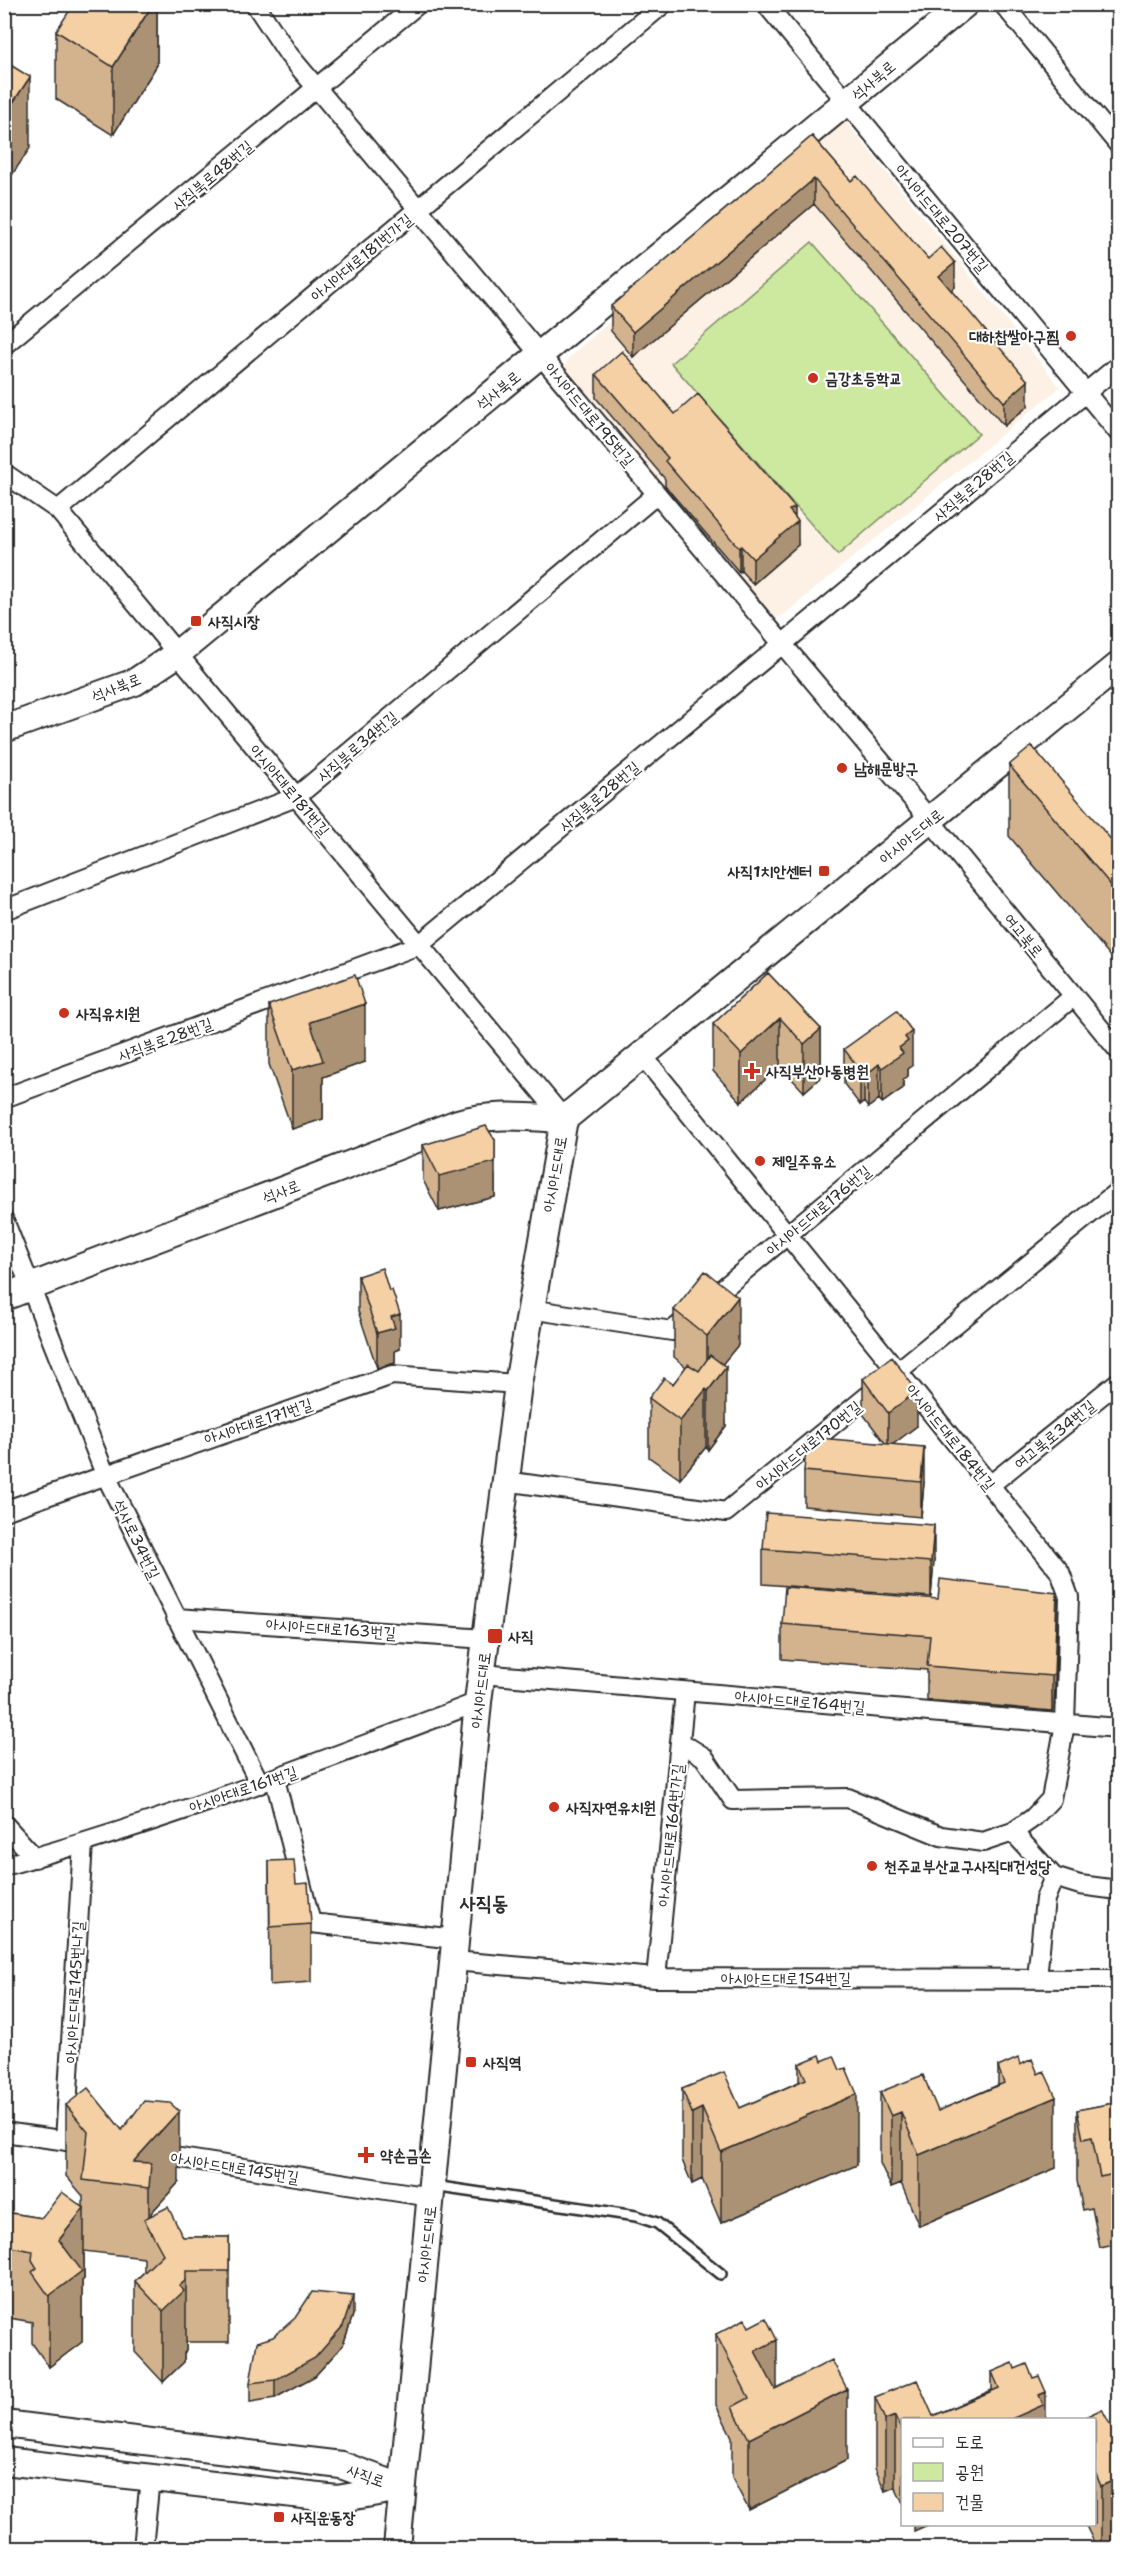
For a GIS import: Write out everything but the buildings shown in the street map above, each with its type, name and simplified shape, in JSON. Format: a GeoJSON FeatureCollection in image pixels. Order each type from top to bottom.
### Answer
{"type":"FeatureCollection","features":[{"type":"Feature","properties":{"kind":"main road","name":"석사북로"},"geometry":{"type":"LineString","coordinates":[[4,729],[135,682],[177,654],[965,4]]}},
{"type":"Feature","properties":{"kind":"main road","name":"아시아드대로"},"geometry":{"type":"LineString","coordinates":[[397,2548],[401,2487],[478,1702],[518,1384],[564,1119],[1119,666]]}},
{"type":"Feature","properties":{"kind":"main road","name":"석사로"},"geometry":{"type":"LineString","coordinates":[[4,1297],[458,1123],[476,1118],[508,1116],[564,1119]]}},
{"type":"Feature","properties":{"kind":"main road","name":"사직로"},"geometry":{"type":"LineString","coordinates":[[4,2424],[341,2465],[401,2487]]}},
{"type":"Feature","properties":{"kind":"main road","name":"사직로"},"geometry":{"type":"LineString","coordinates":[[4,2461],[337,2499],[401,2487]]}},
{"type":"Feature","properties":{"kind":"street","name":"아시아드대로195번길"},"geometry":{"type":"LineString","coordinates":[[255,4],[289,55],[316,89],[930,820]]}},
{"type":"Feature","properties":{"kind":"street","name":"사직북로48번길"},"geometry":{"type":"LineString","coordinates":[[4,345],[418,4]]}},
{"type":"Feature","properties":{"kind":"street","name":"아시아대로181번가길"},"geometry":{"type":"LineString","coordinates":[[58,510],[663,4]]}},
{"type":"Feature","properties":{"kind":"street","name":"아시아드대로207번길"},"geometry":{"type":"LineString","coordinates":[[765,4],[1119,432]]}},
{"type":"Feature","properties":{"kind":"street"},"geometry":{"type":"LineString","coordinates":[[1003,4],[1119,144]]}},
{"type":"Feature","properties":{"kind":"street","name":"사직북로28번길"},"geometry":{"type":"LineString","coordinates":[[4,1098],[419,945],[1119,366]]}},
{"type":"Feature","properties":{"kind":"street","name":"아시아대로181번길"},"geometry":{"type":"LineString","coordinates":[[4,472],[58,510],[564,1119]]}},
{"type":"Feature","properties":{"kind":"street","name":"사직북로34번길"},"geometry":{"type":"LineString","coordinates":[[4,910],[296,797],[657,494]]}},
{"type":"Feature","properties":{"kind":"street","name":"여고북로"},"geometry":{"type":"LineString","coordinates":[[930,820],[1119,1050]]}},
{"type":"Feature","properties":{"kind":"street","name":"아시아드대로176번길"},"geometry":{"type":"LineString","coordinates":[[530,1309],[672,1331],[1074,996]]}},
{"type":"Feature","properties":{"kind":"street","name":"아시아드대로184번길"},"geometry":{"type":"LineString","coordinates":[[642,1055],[1060,1572],[1069,1597],[1065,1724],[1051,1799],[1033,1818],[1013,1833]]}},
{"type":"Feature","properties":{"kind":"street","name":"아시아드대로170번길"},"geometry":{"type":"LineString","coordinates":[[505,1481],[726,1512],[1119,1191]]}},
{"type":"Feature","properties":{"kind":"street","name":"석사로34번길"},"geometry":{"type":"LineString","coordinates":[[4,1220],[105,1474],[176,1618],[268,1781],[311,1923],[454,1950]]}},
{"type":"Feature","properties":{"kind":"street","name":"아시아대로171번길"},"geometry":{"type":"LineString","coordinates":[[4,1511],[392,1375],[518,1384]]}},
{"type":"Feature","properties":{"kind":"street","name":"여고북로34번길"},"geometry":{"type":"LineString","coordinates":[[990,1485],[1119,1382]]}},
{"type":"Feature","properties":{"kind":"street","name":"아시아드대로163번길"},"geometry":{"type":"LineString","coordinates":[[176,1618],[486,1639]]}},
{"type":"Feature","properties":{"kind":"street","name":"아시아드대로164번길"},"geometry":{"type":"LineString","coordinates":[[482,1674],[1119,1728]]}},
{"type":"Feature","properties":{"kind":"street","name":"아시아드대로164번가길"},"geometry":{"type":"LineString","coordinates":[[656,1978],[685,1692]]}},
{"type":"Feature","properties":{"kind":"street","name":"아시아대로161번길"},"geometry":{"type":"LineString","coordinates":[[4,1866],[83,1844],[268,1781],[478,1702]]}},
{"type":"Feature","properties":{"kind":"street"},"geometry":{"type":"LineString","coordinates":[[680,1742],[704,1757],[733,1800],[848,1798],[941,1836],[983,1842],[1013,1833],[1054,1877],[1080,1885],[1119,1890]]}},
{"type":"Feature","properties":{"kind":"street"},"geometry":{"type":"LineString","coordinates":[[4,1824],[35,1858]]}},
{"type":"Feature","properties":{"kind":"street","name":"아시아드대로145번나길"},"geometry":{"type":"LineString","coordinates":[[65,2141],[83,1844]]}},
{"type":"Feature","properties":{"kind":"street"},"geometry":{"type":"LineString","coordinates":[[1037,1978],[1045,1899],[1054,1877]]}},
{"type":"Feature","properties":{"kind":"street","name":"아시아드대로154번길"},"geometry":{"type":"LineString","coordinates":[[454,1950],[656,1978],[1119,1979]]}},
{"type":"Feature","properties":{"kind":"street"},"geometry":{"type":"LineString","coordinates":[[4,2132],[112,2148]]}},
{"type":"Feature","properties":{"kind":"street","name":"아시아드대로145번길"},"geometry":{"type":"LineString","coordinates":[[136,2152],[431,2191]]}},
{"type":"Feature","properties":{"kind":"street"},"geometry":{"type":"LineString","coordinates":[[143,2548],[150,2478]]}},
{"type":"Feature","properties":{"kind":"lane"},"geometry":{"type":"LineString","coordinates":[[431,2191],[636,2216],[657,2223],[722,2274]]}},
{"type":"Feature","properties":{"kind":"shaded area","name":"금강초등학교"},"geometry":{"type":"Polygon","coordinates":[[[843,118],[1060,387],[782,616],[774,619],[565,368],[568,358],[843,118]]]}},
{"type":"Feature","properties":{"kind":"green space"},"geometry":{"type":"Polygon","coordinates":[[[812,242],[979,434],[838,555],[671,363],[812,242]]]}},
{"type":"Feature","properties":{"kind":"place","name":"대하찹쌀아구찜"},"geometry":{"type":"Point","coordinates":[1071,336]}},
{"type":"Feature","properties":{"kind":"place","name":"금강초등학교"},"geometry":{"type":"Point","coordinates":[813,378]}},
{"type":"Feature","properties":{"kind":"place","name":"사직시장"},"geometry":{"type":"Point","coordinates":[196,621]}},
{"type":"Feature","properties":{"kind":"place","name":"남해문방구"},"geometry":{"type":"Point","coordinates":[842,768]}},
{"type":"Feature","properties":{"kind":"place","name":"사직1치안센터"},"geometry":{"type":"Point","coordinates":[824,871]}},
{"type":"Feature","properties":{"kind":"place","name":"사직유치원"},"geometry":{"type":"Point","coordinates":[64,1013]}},
{"type":"Feature","properties":{"kind":"place","name":"사직부산아동병원"},"geometry":{"type":"Point","coordinates":[752,1071]}},
{"type":"Feature","properties":{"kind":"place","name":"제일주유소"},"geometry":{"type":"Point","coordinates":[760,1161]}},
{"type":"Feature","properties":{"kind":"place","name":"사직"},"geometry":{"type":"Point","coordinates":[495,1636]}},
{"type":"Feature","properties":{"kind":"place","name":"사직자연유치원"},"geometry":{"type":"Point","coordinates":[554,1807]}},
{"type":"Feature","properties":{"kind":"place","name":"천주교부산교구사직대건성당"},"geometry":{"type":"Point","coordinates":[872,1866]}},
{"type":"Feature","properties":{"kind":"place","name":"사직역"},"geometry":{"type":"Point","coordinates":[471,2062]}},
{"type":"Feature","properties":{"kind":"place","name":"약손금손"},"geometry":{"type":"Point","coordinates":[366,2155]}},
{"type":"Feature","properties":{"kind":"place","name":"사직운동장"},"geometry":{"type":"Point","coordinates":[279,2517]}},
{"type":"Feature","properties":{"kind":"district","name":"사직동"},"geometry":{"type":"Point","coordinates":[484,1903]}}]}
